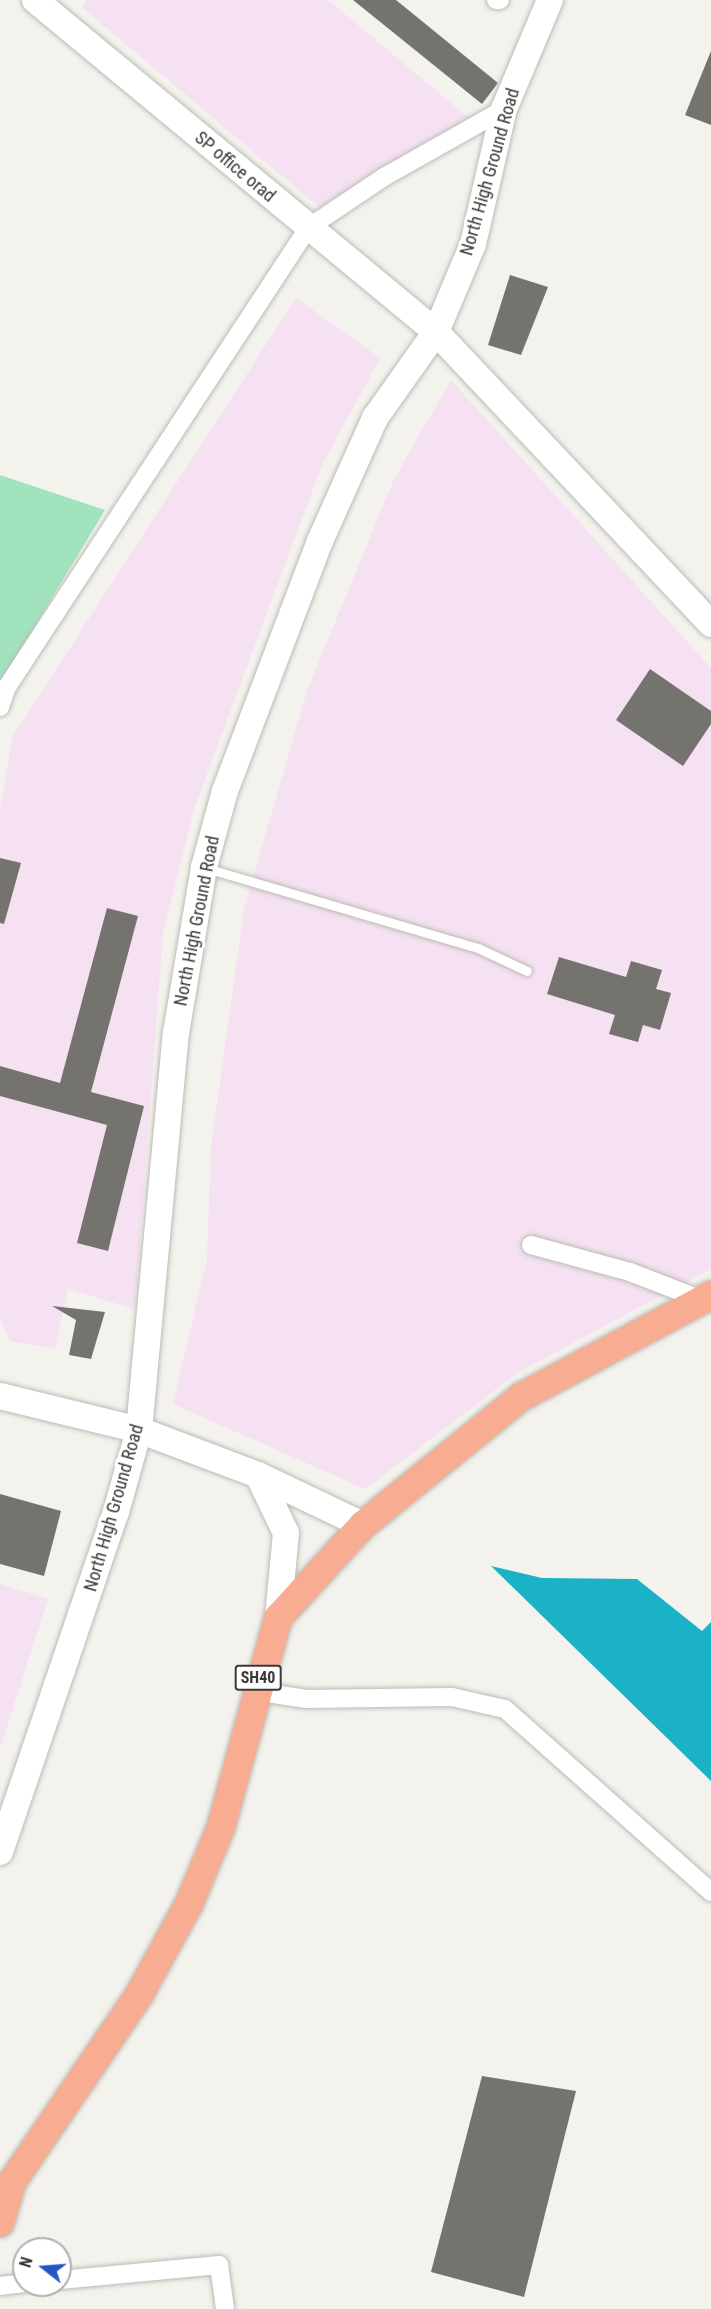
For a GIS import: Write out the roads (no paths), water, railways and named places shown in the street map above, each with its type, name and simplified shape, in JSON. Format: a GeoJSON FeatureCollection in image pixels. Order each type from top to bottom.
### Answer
{"type":"FeatureCollection","features":[{"type":"Feature","properties":{"kind":"main road","name":"SP office orad"},"geometry":{"type":"LineString","coordinates":[[35,0],[58,8],[308,228],[436,332],[711,624]]}},
{"type":"Feature","properties":{"kind":"main road","name":"North High Ground Road"},"geometry":{"type":"LineString","coordinates":[[0,1852],[139,1430],[176,1033],[204,867],[225,790],[320,541],[375,418],[436,332],[472,244],[504,109],[550,0]]}},
{"type":"Feature","properties":{"kind":"main road","name":"SH40"},"geometry":{"type":"LineString","coordinates":[[0,2223],[12,2182],[139,1995],[189,1904],[221,1827],[254,1691],[278,1618],[363,1525],[521,1397],[706,1298]]}},
{"type":"Feature","properties":{"kind":"main road"},"geometry":{"type":"LineString","coordinates":[[0,1396],[139,1430],[258,1474],[363,1525]]}},
{"type":"Feature","properties":{"kind":"main road"},"geometry":{"type":"LineString","coordinates":[[258,1474],[286,1533],[278,1618]]}},
{"type":"Feature","properties":{"kind":"street"},"geometry":{"type":"LineString","coordinates":[[0,706],[7,687],[308,228],[384,177],[504,109]]}},
{"type":"Feature","properties":{"kind":"street"},"geometry":{"type":"LineString","coordinates":[[531,1245],[630,1272],[706,1298]]}},
{"type":"Feature","properties":{"kind":"street"},"geometry":{"type":"LineString","coordinates":[[254,1691],[306,1699],[452,1696],[506,1708],[711,1892]]}},
{"type":"Feature","properties":{"kind":"street"},"geometry":{"type":"LineString","coordinates":[[72,2279],[219,2265],[225,2309]]}},
{"type":"Feature","properties":{"kind":"lane"},"geometry":{"type":"LineString","coordinates":[[204,867],[478,948],[527,971]]}},
{"type":"Feature","properties":{"kind":"water"},"geometry":{"type":"Polygon","coordinates":[[[491,1566],[542,1578],[637,1579],[702,1631],[711,1622],[711,1781],[491,1566]]]}}]}
